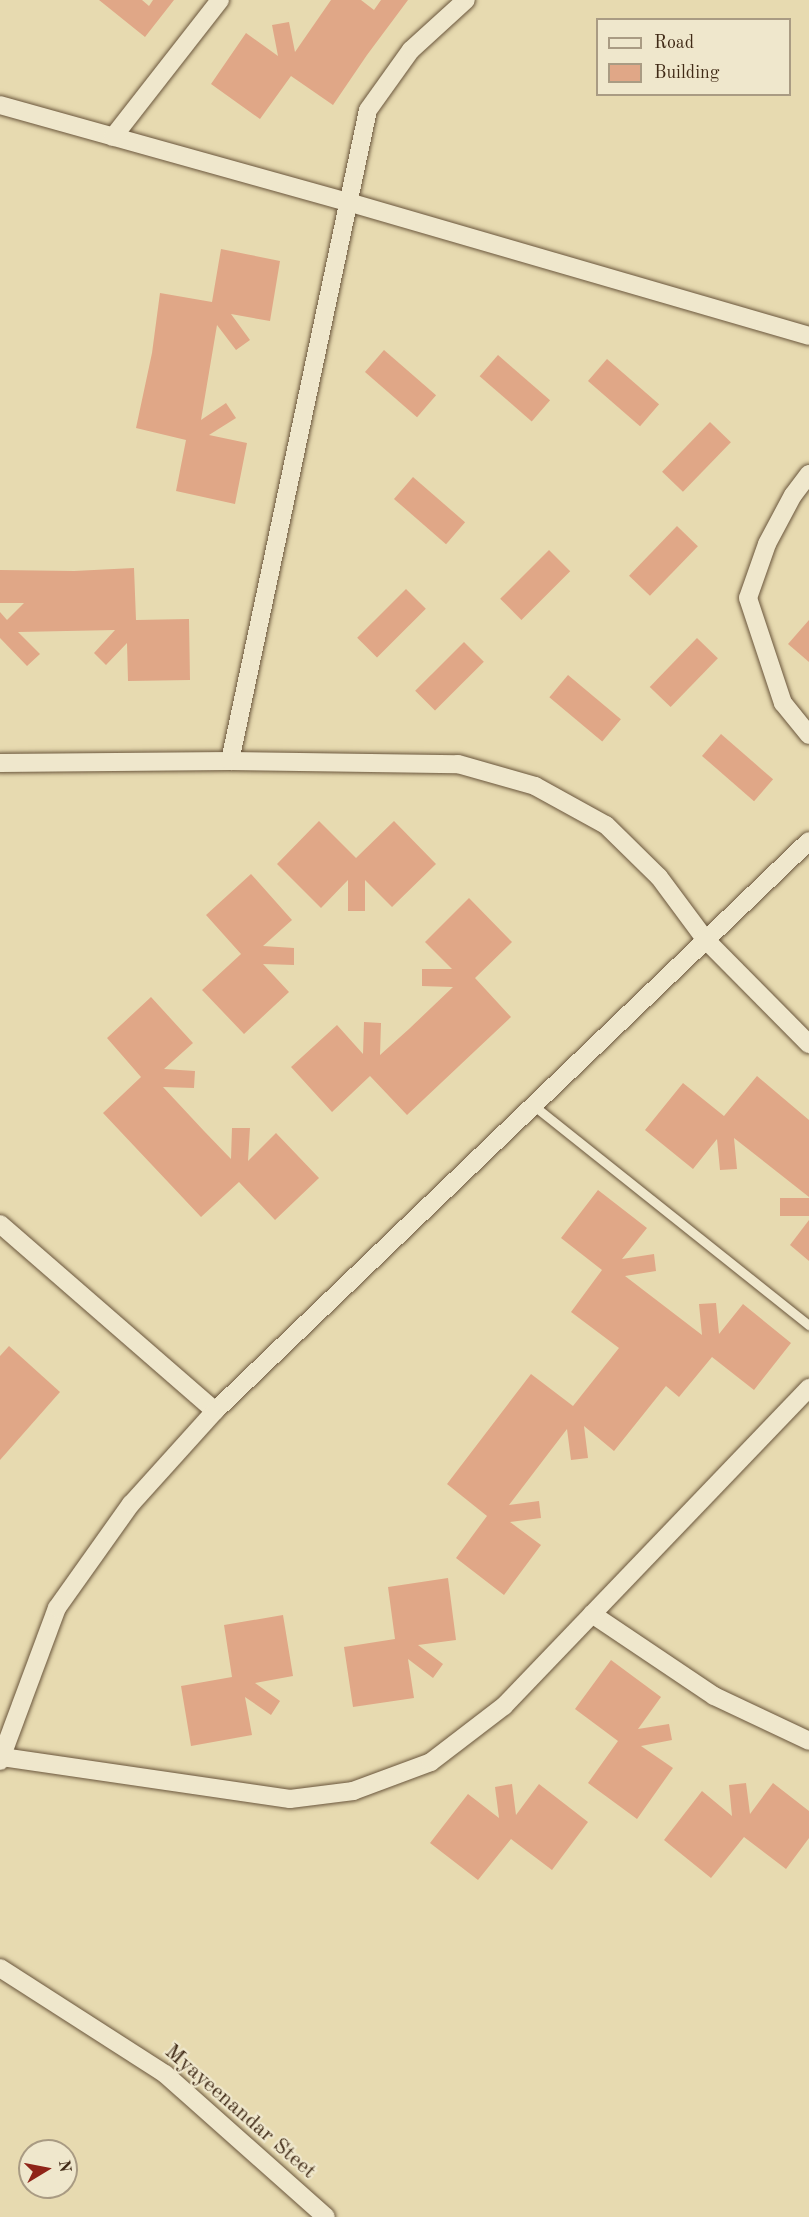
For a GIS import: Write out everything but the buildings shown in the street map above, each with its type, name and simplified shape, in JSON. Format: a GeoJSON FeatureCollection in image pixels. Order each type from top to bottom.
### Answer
{"type":"FeatureCollection","features":[{"type":"Feature","properties":{"kind":"street"},"geometry":{"type":"LineString","coordinates":[[113,136],[220,0]]}},
{"type":"Feature","properties":{"kind":"street"},"geometry":{"type":"LineString","coordinates":[[230,761],[368,110],[411,50],[466,0]]}},
{"type":"Feature","properties":{"kind":"street"},"geometry":{"type":"LineString","coordinates":[[0,105],[348,202],[809,336]]}},
{"type":"Feature","properties":{"kind":"street"},"geometry":{"type":"LineString","coordinates":[[809,474],[793,495],[767,544],[748,598],[783,703],[809,735]]}},
{"type":"Feature","properties":{"kind":"street"},"geometry":{"type":"LineString","coordinates":[[0,763],[230,761],[458,764],[535,786],[606,825],[659,877],[705,939],[809,1044]]}},
{"type":"Feature","properties":{"kind":"street"},"geometry":{"type":"LineString","coordinates":[[809,841],[215,1411],[130,1504],[57,1608],[1,1759],[290,1799],[353,1791],[431,1762],[504,1706],[809,1388]]}},
{"type":"Feature","properties":{"kind":"street"},"geometry":{"type":"LineString","coordinates":[[0,1224],[215,1411]]}},
{"type":"Feature","properties":{"kind":"street"},"geometry":{"type":"LineString","coordinates":[[592,1614],[714,1696],[809,1741]]}},
{"type":"Feature","properties":{"kind":"street","name":"Myayeenandar Steet"},"geometry":{"type":"LineString","coordinates":[[0,1968],[165,2074],[326,2217]]}},
{"type":"Feature","properties":{"kind":"lane"},"geometry":{"type":"LineString","coordinates":[[534,1105],[809,1325]]}}]}
